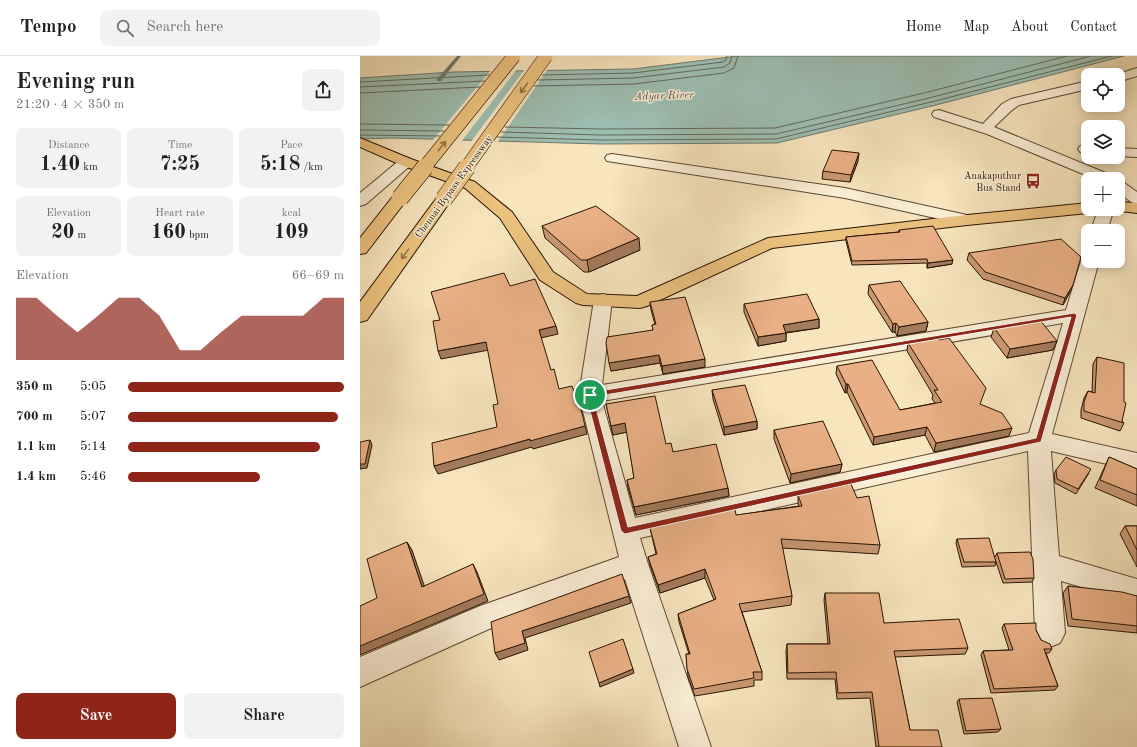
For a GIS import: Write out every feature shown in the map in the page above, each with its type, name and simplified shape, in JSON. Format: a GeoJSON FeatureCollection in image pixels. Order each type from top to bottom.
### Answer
{"type":"FeatureCollection","features":[{"type":"Feature","properties":{"kind":"main road"},"geometry":{"type":"LineString","coordinates":[[360,248],[514,56]]}},
{"type":"Feature","properties":{"kind":"main road","name":"Chennai Bypass Expressway"},"geometry":{"type":"LineString","coordinates":[[360,316],[546,56]]}},
{"type":"Feature","properties":{"kind":"main road"},"geometry":{"type":"LineString","coordinates":[[360,142],[403,161],[470,185],[506,215],[546,276],[583,299],[640,302],[768,243],[1081,209]]}},
{"type":"Feature","properties":{"kind":"main road"},"geometry":{"type":"LineString","coordinates":[[1125,207],[1137,208]]}},
{"type":"Feature","properties":{"kind":"street"},"geometry":{"type":"LineString","coordinates":[[1125,76],[1137,72]]}},
{"type":"Feature","properties":{"kind":"street"},"geometry":{"type":"LineString","coordinates":[[985,129],[1015,102],[1081,87]]}},
{"type":"Feature","properties":{"kind":"street"},"geometry":{"type":"LineString","coordinates":[[939,114],[985,129],[1091,172]]}},
{"type":"Feature","properties":{"kind":"street"},"geometry":{"type":"LineString","coordinates":[[1125,152],[1137,153]]}},
{"type":"Feature","properties":{"kind":"street"},"geometry":{"type":"LineString","coordinates":[[612,158],[845,193],[967,220]]}},
{"type":"Feature","properties":{"kind":"street"},"geometry":{"type":"LineString","coordinates":[[360,201],[403,161]]}},
{"type":"Feature","properties":{"kind":"street"},"geometry":{"type":"LineString","coordinates":[[360,180],[383,180]]}},
{"type":"Feature","properties":{"kind":"street"},"geometry":{"type":"LineString","coordinates":[[1125,190],[1137,199]]}},
{"type":"Feature","properties":{"kind":"street"},"geometry":{"type":"LineString","coordinates":[[1050,633],[1039,440],[1088,268]]}},
{"type":"Feature","properties":{"kind":"street"},"geometry":{"type":"LineString","coordinates":[[603,300],[590,395],[634,564],[694,747]]}},
{"type":"Feature","properties":{"kind":"street"},"geometry":{"type":"LineString","coordinates":[[590,395],[1074,315]]}},
{"type":"Feature","properties":{"kind":"street"},"geometry":{"type":"LineString","coordinates":[[625,531],[1039,440],[1137,462]]}},
{"type":"Feature","properties":{"kind":"street"},"geometry":{"type":"LineString","coordinates":[[360,672],[490,615],[634,564]]}},
{"type":"Feature","properties":{"kind":"street"},"geometry":{"type":"LineString","coordinates":[[1045,564],[1137,591]]}},
{"type":"Feature","properties":{"kind":"water","name":"Adyar River"},"geometry":{"type":"Polygon","coordinates":[[[738,56],[1124,56],[932,106],[777,143],[600,144],[393,138],[360,139],[360,78],[453,72],[633,69],[738,56]]]}},
{"type":"Feature","properties":{"kind":"pier"},"geometry":{"type":"Polygon","coordinates":[[[492,69],[517,69],[461,142],[432,141],[492,69]]]}},
{"type":"Feature","properties":{"kind":"pier"},"geometry":{"type":"Polygon","coordinates":[[[525,69],[548,69],[497,143],[470,143],[525,69]]]}},
{"type":"Feature","properties":{"kind":"building"},"geometry":{"type":"Polygon","coordinates":[[[832,150],[859,153],[851,175],[823,171],[832,150]]]}},
{"type":"Feature","properties":{"kind":"building"},"geometry":{"type":"Polygon","coordinates":[[[596,206],[639,238],[587,260],[581,260],[542,226],[596,206]]]}},
{"type":"Feature","properties":{"kind":"building"},"geometry":{"type":"Polygon","coordinates":[[[933,226],[953,260],[928,263],[927,259],[852,261],[846,237],[900,232],[899,230],[933,226]]]}},
{"type":"Feature","properties":{"kind":"building"},"geometry":{"type":"Polygon","coordinates":[[[1061,239],[1081,257],[1073,285],[1065,298],[985,272],[969,253],[1061,239]]]}},
{"type":"Feature","properties":{"kind":"building"},"geometry":{"type":"Polygon","coordinates":[[[504,273],[510,286],[535,279],[556,326],[539,330],[551,370],[554,369],[559,389],[572,386],[579,406],[580,405],[585,426],[530,441],[530,439],[434,466],[432,443],[497,427],[493,405],[498,404],[486,342],[438,351],[433,321],[440,320],[431,292],[504,273]]]}},
{"type":"Feature","properties":{"kind":"building"},"geometry":{"type":"Polygon","coordinates":[[[900,281],[928,322],[899,327],[896,323],[893,324],[869,285],[900,281]]]}},
{"type":"Feature","properties":{"kind":"building"},"geometry":{"type":"Polygon","coordinates":[[[807,294],[819,319],[783,325],[786,333],[758,337],[744,304],[807,294]]]}},
{"type":"Feature","properties":{"kind":"building"},"geometry":{"type":"Polygon","coordinates":[[[685,297],[705,359],[662,366],[659,355],[609,363],[606,343],[607,337],[653,330],[652,325],[656,324],[650,302],[685,297]]]}},
{"type":"Feature","properties":{"kind":"building"},"geometry":{"type":"Polygon","coordinates":[[[1040,320],[1057,341],[1010,349],[994,328],[1040,320]]]}},
{"type":"Feature","properties":{"kind":"building"},"geometry":{"type":"Polygon","coordinates":[[[938,338],[939,340],[949,338],[986,388],[980,404],[1002,413],[1012,428],[936,443],[927,427],[874,437],[848,384],[846,384],[837,366],[872,360],[900,410],[942,402],[934,390],[938,390],[908,343],[938,338]]]}},
{"type":"Feature","properties":{"kind":"building"},"geometry":{"type":"Polygon","coordinates":[[[1097,357],[1124,363],[1124,402],[1126,403],[1122,421],[1124,423],[1084,411],[1084,402],[1088,391],[1095,393],[1097,357]]]}},
{"type":"Feature","properties":{"kind":"building"},"geometry":{"type":"Polygon","coordinates":[[[745,385],[757,421],[724,427],[712,390],[745,385]]]}},
{"type":"Feature","properties":{"kind":"building"},"geometry":{"type":"Polygon","coordinates":[[[655,396],[666,444],[671,443],[673,452],[716,444],[728,488],[634,507],[627,480],[634,478],[625,423],[611,426],[606,404],[655,396]]]}},
{"type":"Feature","properties":{"kind":"building"},"geometry":{"type":"Polygon","coordinates":[[[823,421],[842,464],[791,474],[774,430],[823,421]]]}},
{"type":"Feature","properties":{"kind":"building"},"geometry":{"type":"Polygon","coordinates":[[[370,440],[365,464],[360,464],[360,442],[370,440]]]}},
{"type":"Feature","properties":{"kind":"building"},"geometry":{"type":"Polygon","coordinates":[[[1066,457],[1091,469],[1078,489],[1057,479],[1056,470],[1066,457]]]}},
{"type":"Feature","properties":{"kind":"building"},"geometry":{"type":"Polygon","coordinates":[[[1109,457],[1137,469],[1137,495],[1100,480],[1109,457]]]}},
{"type":"Feature","properties":{"kind":"building"},"geometry":{"type":"Polygon","coordinates":[[[851,484],[857,498],[869,496],[880,545],[781,539],[792,596],[739,604],[762,672],[753,672],[754,678],[694,689],[687,669],[686,654],[690,654],[678,614],[716,599],[705,569],[658,585],[648,557],[657,554],[650,528],[735,509],[736,515],[802,506],[798,495],[851,484]]]}},
{"type":"Feature","properties":{"kind":"building"},"geometry":{"type":"Polygon","coordinates":[[[1125,526],[1137,526],[1137,550],[1125,526]]]}},
{"type":"Feature","properties":{"kind":"building"},"geometry":{"type":"Polygon","coordinates":[[[989,538],[996,562],[964,562],[957,539],[989,538]]]}},
{"type":"Feature","properties":{"kind":"building"},"geometry":{"type":"Polygon","coordinates":[[[407,542],[422,587],[473,564],[484,594],[360,646],[360,606],[377,598],[367,559],[407,542]]]}},
{"type":"Feature","properties":{"kind":"building"},"geometry":{"type":"Polygon","coordinates":[[[1030,552],[1033,559],[1034,578],[1005,579],[997,553],[1030,552]]]}},
{"type":"Feature","properties":{"kind":"building"},"geometry":{"type":"Polygon","coordinates":[[[622,574],[629,596],[522,631],[525,643],[495,653],[491,622],[622,574]]]}},
{"type":"Feature","properties":{"kind":"building"},"geometry":{"type":"Polygon","coordinates":[[[1068,586],[1122,592],[1137,596],[1137,626],[1072,619],[1068,586]]]}},
{"type":"Feature","properties":{"kind":"building"},"geometry":{"type":"Polygon","coordinates":[[[825,593],[879,593],[884,623],[959,619],[968,648],[894,651],[910,730],[938,730],[942,747],[879,747],[872,692],[838,693],[836,672],[788,673],[787,644],[830,644],[825,593]]]}},
{"type":"Feature","properties":{"kind":"building"},"geometry":{"type":"Polygon","coordinates":[[[1036,623],[1036,630],[1041,640],[1050,644],[1052,649],[1044,649],[1058,686],[994,689],[983,651],[1013,650],[1004,624],[1036,623]]]}},
{"type":"Feature","properties":{"kind":"building"},"geometry":{"type":"Polygon","coordinates":[[[623,639],[633,669],[599,683],[589,652],[623,639]]]}},
{"type":"Feature","properties":{"kind":"building"},"geometry":{"type":"Polygon","coordinates":[[[992,698],[1001,729],[966,731],[959,699],[992,698]]]}},
{"type":"Feature","properties":{"kind":"waterway"},"geometry":{"type":"LineString","coordinates":[[439,80],[459,56]]}},
{"type":"Feature","properties":{"kind":"place","name":"Anakaputhur Bus Stand"},"geometry":{"type":"Point","coordinates":[1033,181]}},
{"type":"Feature","properties":{"kind":"route"},"geometry":{"type":"LineString","coordinates":[[1074,315],[1039,440],[625,531],[590,395],[1074,315]]}}]}
